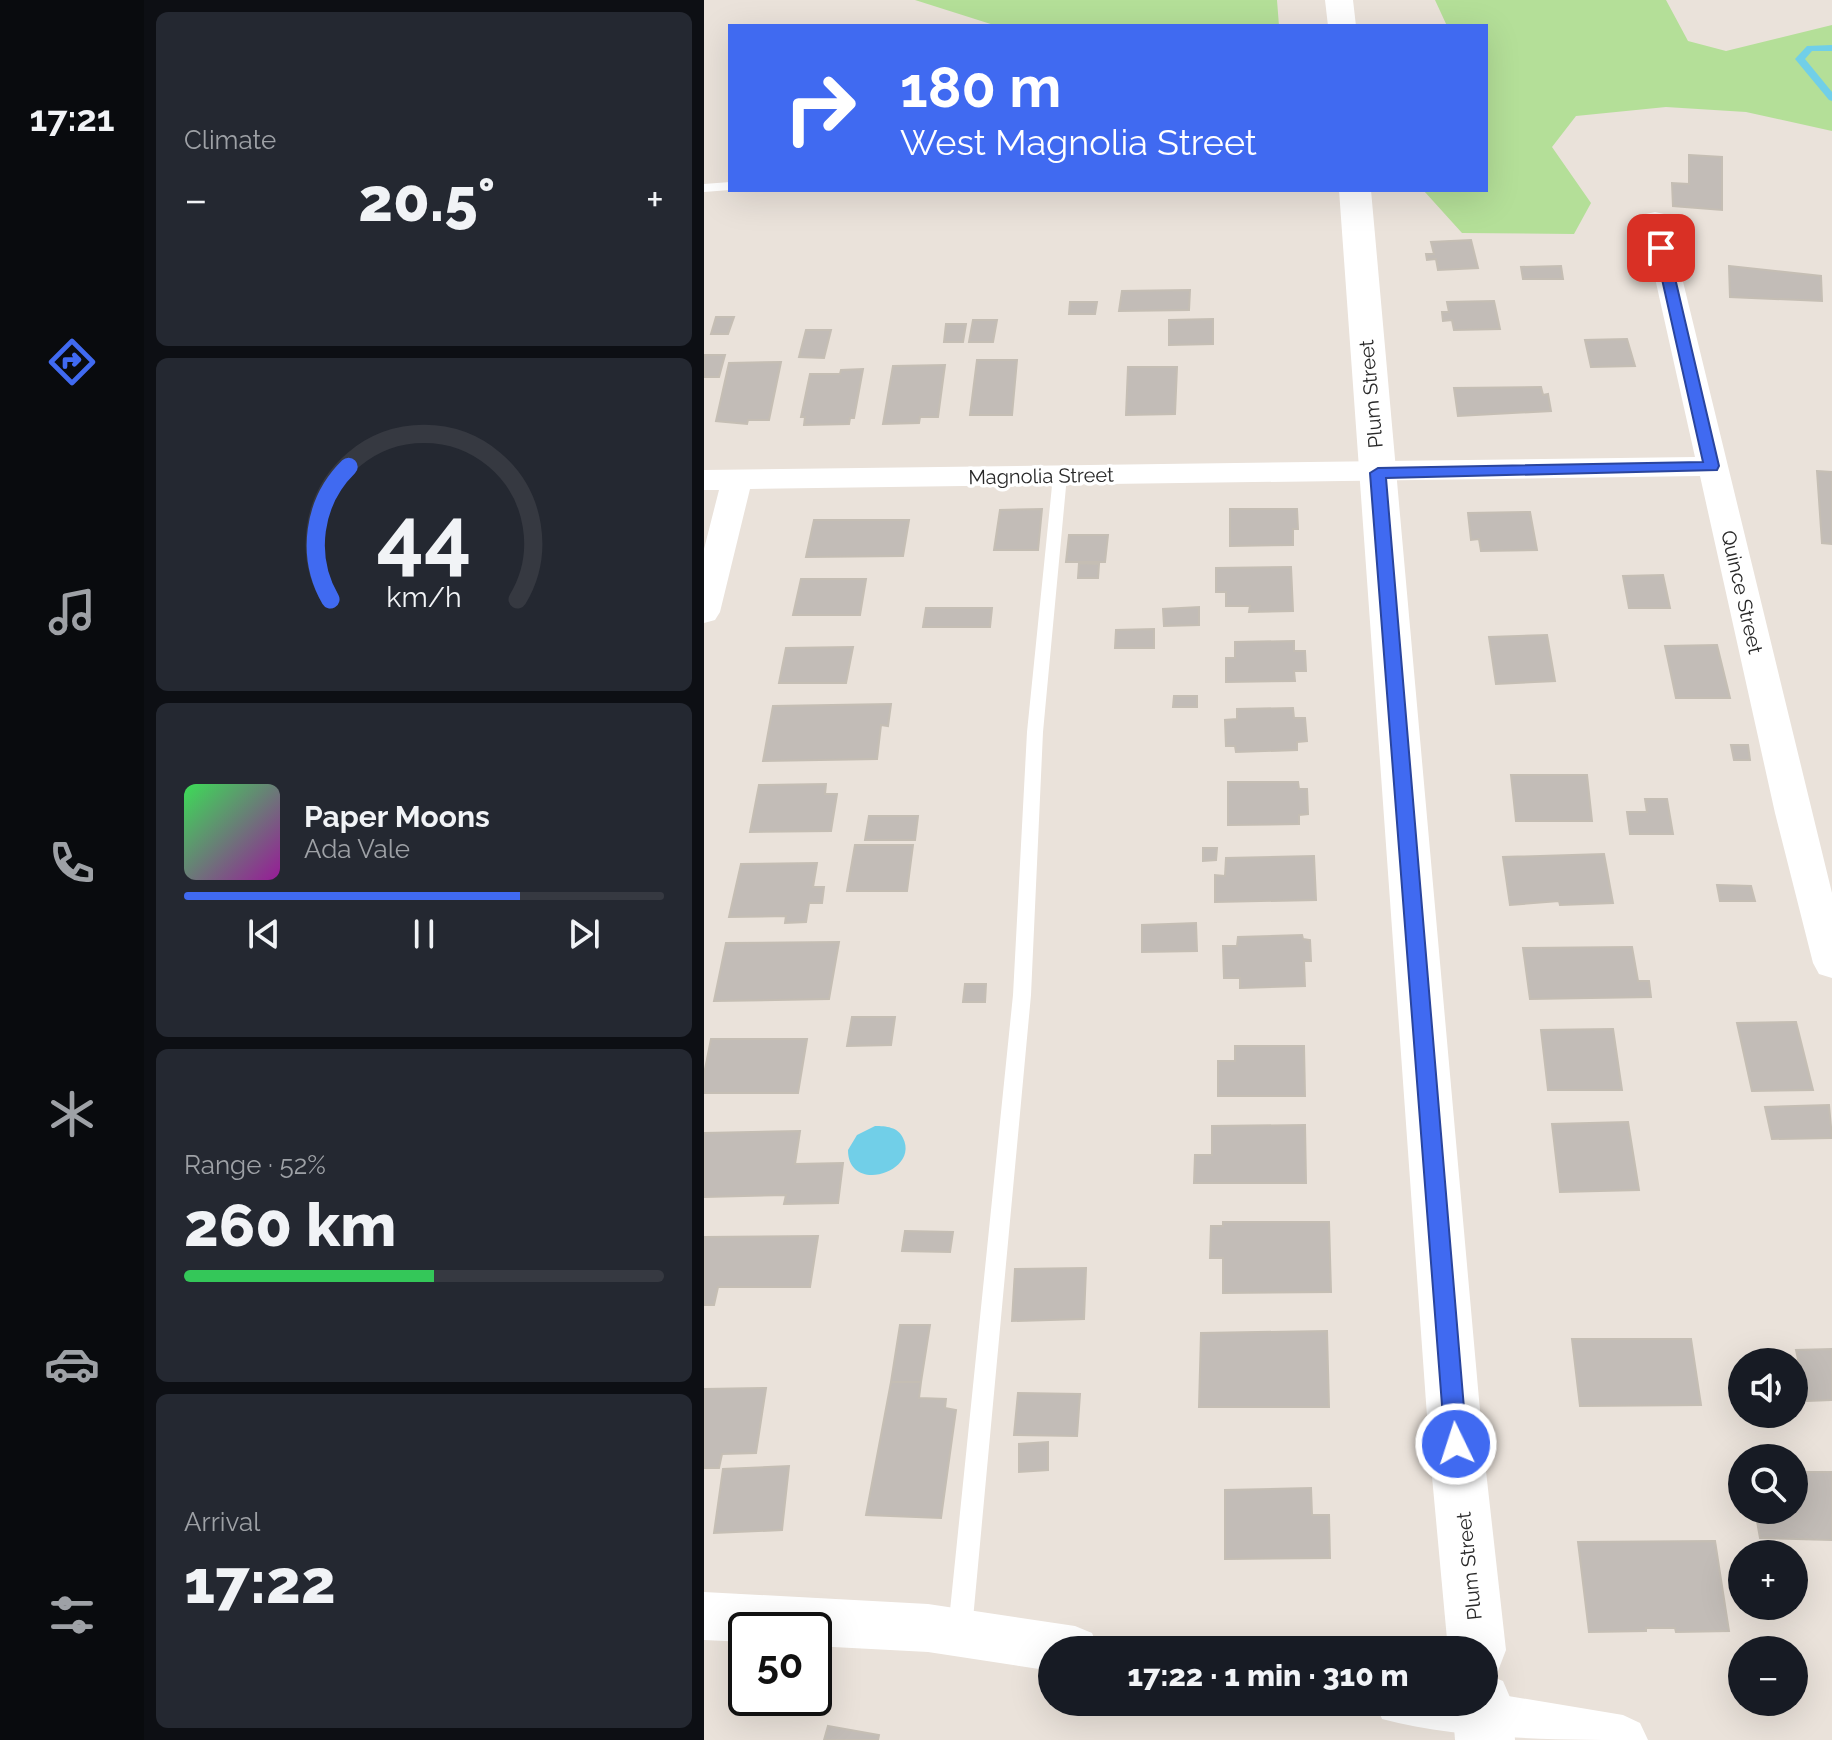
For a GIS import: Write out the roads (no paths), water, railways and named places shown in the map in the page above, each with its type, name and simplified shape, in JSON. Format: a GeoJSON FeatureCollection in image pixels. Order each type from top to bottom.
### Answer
{"type":"FeatureCollection","features":[{"type":"Feature","properties":{"kind":"main road"},"geometry":{"type":"LineString","coordinates":[[1339,0],[1342,24]]}},
{"type":"Feature","properties":{"kind":"main road","name":"Plum Street"},"geometry":{"type":"LineString","coordinates":[[1355,192],[1456,1444],[1476,1636]]}},
{"type":"Feature","properties":{"kind":"street","name":"Quince Street"},"geometry":{"type":"LineString","coordinates":[[1655,220],[1793,813],[1832,963]]}},
{"type":"Feature","properties":{"kind":"street","name":"Magnolia Street"},"geometry":{"type":"LineString","coordinates":[[704,480],[1711,466]]}},
{"type":"Feature","properties":{"kind":"street"},"geometry":{"type":"LineString","coordinates":[[704,612],[737,479]]}},
{"type":"Feature","properties":{"kind":"street"},"geometry":{"type":"LineString","coordinates":[[704,1616],[928,1628],[1038,1645]]}},
{"type":"Feature","properties":{"kind":"street"},"geometry":{"type":"LineString","coordinates":[[1483,1719],[1623,1740]]}},
{"type":"Feature","properties":{"kind":"lane"},"geometry":{"type":"LineString","coordinates":[[704,188],[728,186]]}},
{"type":"Feature","properties":{"kind":"lane"},"geometry":{"type":"LineString","coordinates":[[960,1633],[1022,995],[1035,732],[1060,476]]}},
{"type":"Feature","properties":{"kind":"water"},"geometry":{"type":"Polygon","coordinates":[[[875,1126],[898,1131],[906,1150],[902,1161],[893,1169],[870,1175],[859,1172],[851,1164],[848,1150],[857,1135],[875,1126]]]}},
{"type":"Feature","properties":{"kind":"waterway"},"geometry":{"type":"LineString","coordinates":[[1832,48],[1810,48],[1800,59],[1832,98]]}}]}
